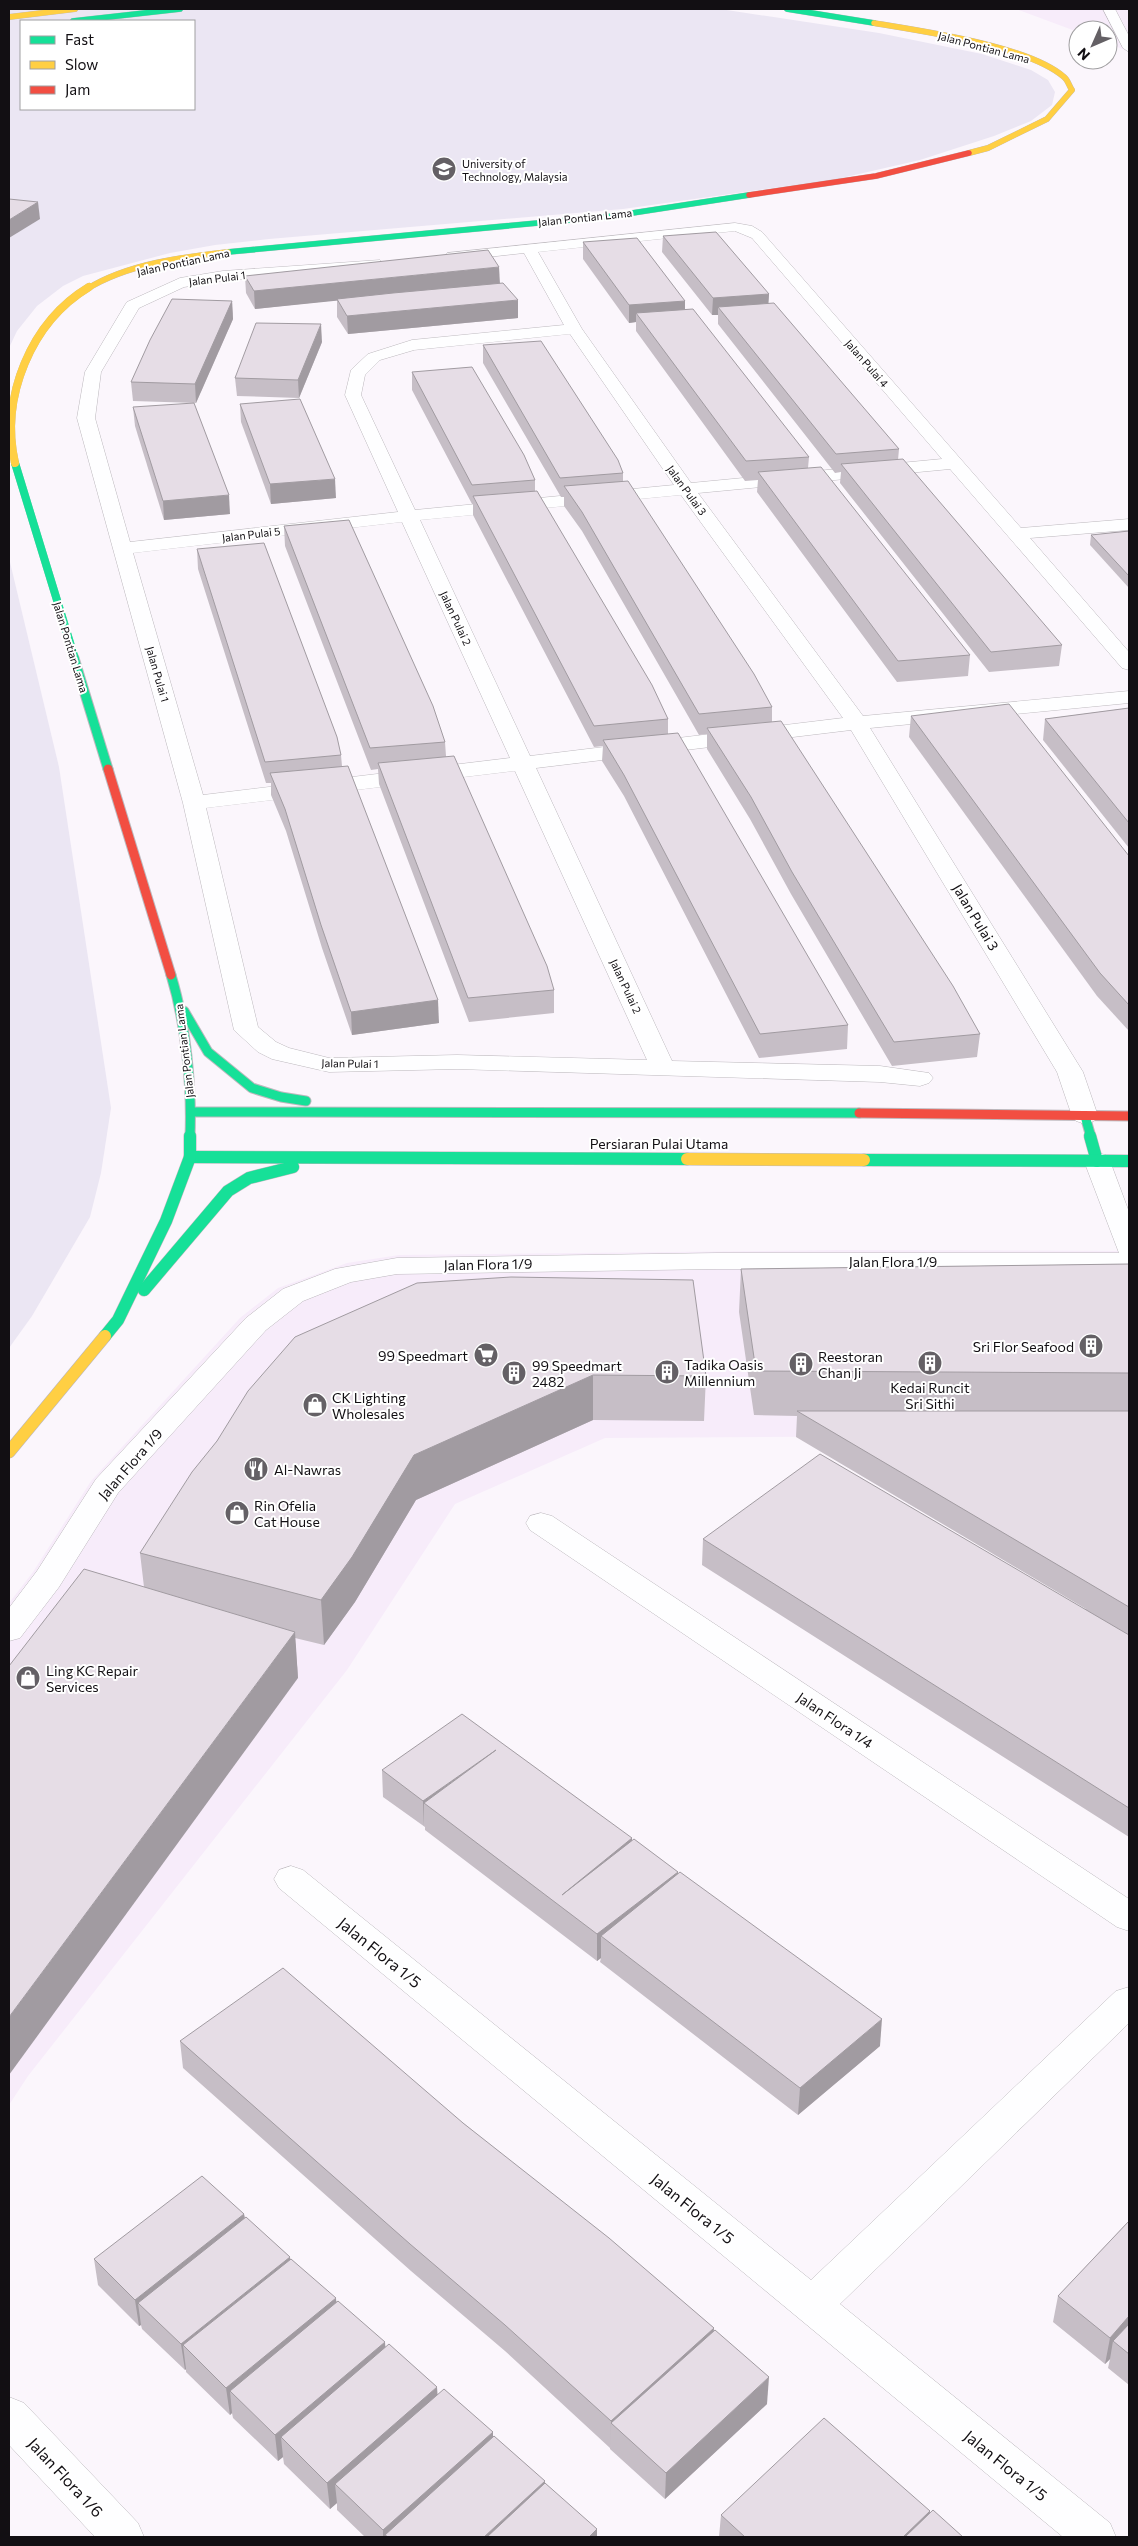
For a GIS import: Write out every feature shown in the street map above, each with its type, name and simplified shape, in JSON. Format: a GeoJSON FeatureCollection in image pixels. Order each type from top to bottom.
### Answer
{"type":"FeatureCollection","features":[{"type":"Feature","properties":{"kind":"street"},"geometry":{"type":"LineString","coordinates":[[9,17],[75,9]]}},
{"type":"Feature","properties":{"kind":"street"},"geometry":{"type":"LineString","coordinates":[[82,20],[180,9]]}},
{"type":"Feature","properties":{"kind":"street","name":"Jalan Pontian Lama"},"geometry":{"type":"LineString","coordinates":[[9,1452],[118,1320],[166,1221],[190,1157],[192,1112],[180,1004],[11,450],[11,406],[20,368],[37,335],[66,306],[90,287],[125,274],[174,261],[225,252],[303,243],[613,216],[876,176],[988,148],[1047,119],[1059,108],[1072,90],[1064,76],[1040,62],[1004,51],[932,34],[787,9]]}},
{"type":"Feature","properties":{"kind":"street"},"geometry":{"type":"LineString","coordinates":[[1108,9],[1129,48]]}},
{"type":"Feature","properties":{"kind":"street","name":"Jalan Pulai 4"},"geometry":{"type":"LineString","coordinates":[[529,249],[735,227],[746,229],[757,235],[1014,534],[1129,664]]}},
{"type":"Feature","properties":{"kind":"street"},"geometry":{"type":"LineString","coordinates":[[440,257],[529,249]]}},
{"type":"Feature","properties":{"kind":"street","name":"Jalan Pulai 3"},"geometry":{"type":"LineString","coordinates":[[529,249],[574,329],[686,489],[857,723],[1070,1072],[1078,1088],[1085,1116]]}},
{"type":"Feature","properties":{"kind":"street","name":"Jalan Pulai 1"},"geometry":{"type":"LineString","coordinates":[[391,261],[223,276],[180,283],[133,305],[93,372],[86,418],[194,803],[246,1030],[267,1047],[291,1058],[329,1065],[457,1062],[880,1074],[920,1078]]}},
{"type":"Feature","properties":{"kind":"street","name":"Jalan Pulai 2"},"geometry":{"type":"LineString","coordinates":[[574,329],[412,345],[374,357],[357,374],[353,395],[663,1068]]}},
{"type":"Feature","properties":{"kind":"street","name":"Jalan Pulai 5"},"geometry":{"type":"LineString","coordinates":[[122,549],[409,516],[954,463]]}},
{"type":"Feature","properties":{"kind":"street"},"geometry":{"type":"LineString","coordinates":[[1014,534],[1129,524]]}},
{"type":"Feature","properties":{"kind":"street"},"geometry":{"type":"LineString","coordinates":[[194,803],[857,723],[1129,697]]}},
{"type":"Feature","properties":{"kind":"street"},"geometry":{"type":"LineString","coordinates":[[180,1004],[208,1052],[252,1088],[281,1098],[404,1113]]}},
{"type":"Feature","properties":{"kind":"street"},"geometry":{"type":"LineString","coordinates":[[192,1112],[886,1113],[1129,1116]]}},
{"type":"Feature","properties":{"kind":"street"},"geometry":{"type":"LineString","coordinates":[[1085,1116],[1097,1161],[1129,1247]]}},
{"type":"Feature","properties":{"kind":"street","name":"Persiaran Pulai Utama"},"geometry":{"type":"LineString","coordinates":[[190,1157],[1129,1161]]}},
{"type":"Feature","properties":{"kind":"street"},"geometry":{"type":"LineString","coordinates":[[118,1320],[228,1191],[249,1178],[287,1168],[371,1157]]}},
{"type":"Feature","properties":{"kind":"street","name":"Jalan Flora 1/9"},"geometry":{"type":"LineString","coordinates":[[9,1630],[48,1579],[107,1486],[256,1324],[293,1295],[345,1275],[397,1266],[416,1265],[717,1261],[1129,1261]]}},
{"type":"Feature","properties":{"kind":"street","name":"Jalan Flora 1/4"},"geometry":{"type":"LineString","coordinates":[[540,1523],[1129,1917]]}},
{"type":"Feature","properties":{"kind":"street","name":"Jalan Flora 1/5"},"geometry":{"type":"LineString","coordinates":[[291,1879],[1095,2537]]}},
{"type":"Feature","properties":{"kind":"street"},"geometry":{"type":"LineString","coordinates":[[812,2305],[1129,2001]]}},
{"type":"Feature","properties":{"kind":"street","name":"Jalan Flora 1/6"},"geometry":{"type":"LineString","coordinates":[[9,2416],[123,2537]]}},
{"type":"Feature","properties":{"kind":"shaded area","name":"University of Technology, Malaysia"},"geometry":{"type":"Polygon","coordinates":[[[9,9],[720,9],[879,33],[982,54],[1031,70],[1048,80],[1055,92],[1052,105],[1031,121],[994,136],[920,160],[837,179],[623,209],[269,239],[215,245],[170,253],[83,276],[63,286],[37,306],[17,331],[9,348],[9,9]]]}},
{"type":"Feature","properties":{"kind":"shaded area"},"geometry":{"type":"Polygon","coordinates":[[[1016,9],[1129,9],[1129,52],[1118,47],[1118,20],[1068,20],[1068,28],[1016,9]]]}},
{"type":"Feature","properties":{"kind":"shaded area"},"geometry":{"type":"Polygon","coordinates":[[[9,558],[59,767],[111,1108],[101,1173],[90,1217],[32,1316],[9,1348],[9,558]]]}},
{"type":"Feature","properties":{"kind":"shaded area"},"geometry":{"type":"Polygon","coordinates":[[[845,1250],[1129,1251],[1129,1435],[605,1438],[455,1504],[347,1670],[28,2076],[9,2105],[9,1603],[33,1572],[91,1481],[240,1318],[278,1288],[347,1263],[399,1255],[845,1250]]]}},
{"type":"Feature","properties":{"kind":"building"},"geometry":{"type":"Polygon","coordinates":[[[9,199],[38,202],[9,220],[9,199]]]}},
{"type":"Feature","properties":{"kind":"building"},"geometry":{"type":"Polygon","coordinates":[[[716,232],[769,294],[713,298],[663,236],[716,232]]]}},
{"type":"Feature","properties":{"kind":"building"},"geometry":{"type":"Polygon","coordinates":[[[637,238],[685,301],[629,305],[583,242],[637,238]]]}},
{"type":"Feature","properties":{"kind":"building"},"geometry":{"type":"Polygon","coordinates":[[[488,250],[499,267],[254,291],[245,276],[488,250]]]}},
{"type":"Feature","properties":{"kind":"building"},"geometry":{"type":"Polygon","coordinates":[[[503,283],[518,300],[347,316],[337,299],[393,293],[503,283]]]}},
{"type":"Feature","properties":{"kind":"building"},"geometry":{"type":"Polygon","coordinates":[[[172,299],[232,301],[195,384],[131,382],[150,340],[172,299]]]}},
{"type":"Feature","properties":{"kind":"building"},"geometry":{"type":"Polygon","coordinates":[[[774,303],[899,449],[836,454],[718,307],[774,303]]]}},
{"type":"Feature","properties":{"kind":"building"},"geometry":{"type":"Polygon","coordinates":[[[693,309],[809,457],[746,461],[636,313],[693,309]]]}},
{"type":"Feature","properties":{"kind":"building"},"geometry":{"type":"Polygon","coordinates":[[[256,323],[321,324],[298,380],[235,378],[256,323]]]}},
{"type":"Feature","properties":{"kind":"building"},"geometry":{"type":"Polygon","coordinates":[[[541,341],[618,460],[623,473],[560,478],[483,345],[541,341]]]}},
{"type":"Feature","properties":{"kind":"building"},"geometry":{"type":"Polygon","coordinates":[[[472,367],[524,455],[535,480],[472,485],[412,372],[472,367]]]}},
{"type":"Feature","properties":{"kind":"building"},"geometry":{"type":"Polygon","coordinates":[[[300,399],[335,479],[270,484],[240,404],[300,399]]]}},
{"type":"Feature","properties":{"kind":"building"},"geometry":{"type":"Polygon","coordinates":[[[194,403],[229,495],[163,501],[133,407],[194,403]]]}},
{"type":"Feature","properties":{"kind":"building"},"geometry":{"type":"Polygon","coordinates":[[[903,459],[1062,645],[991,652],[841,464],[903,459]]]}},
{"type":"Feature","properties":{"kind":"building"},"geometry":{"type":"Polygon","coordinates":[[[821,467],[970,655],[898,661],[758,472],[821,467]]]}},
{"type":"Feature","properties":{"kind":"building"},"geometry":{"type":"Polygon","coordinates":[[[628,481],[754,674],[772,707],[699,714],[582,512],[564,486],[628,481]]]}},
{"type":"Feature","properties":{"kind":"building"},"geometry":{"type":"Polygon","coordinates":[[[537,491],[652,685],[668,719],[594,726],[473,496],[537,491]]]}},
{"type":"Feature","properties":{"kind":"building"},"geometry":{"type":"Polygon","coordinates":[[[349,520],[433,706],[445,742],[370,748],[284,526],[349,520]]]}},
{"type":"Feature","properties":{"kind":"building"},"geometry":{"type":"Polygon","coordinates":[[[1129,531],[1129,576],[1091,535],[1129,531]]]}},
{"type":"Feature","properties":{"kind":"building"},"geometry":{"type":"Polygon","coordinates":[[[264,543],[337,737],[341,755],[265,762],[197,549],[264,543]]]}},
{"type":"Feature","properties":{"kind":"building"},"geometry":{"type":"Polygon","coordinates":[[[1009,704],[1129,856],[1129,1005],[1100,973],[911,716],[1009,704]]]}},
{"type":"Feature","properties":{"kind":"building"},"geometry":{"type":"Polygon","coordinates":[[[1129,708],[1129,823],[1045,719],[1129,708]]]}},
{"type":"Feature","properties":{"kind":"building"},"geometry":{"type":"Polygon","coordinates":[[[781,721],[953,986],[980,1034],[894,1042],[792,872],[751,797],[707,728],[781,721]]]}},
{"type":"Feature","properties":{"kind":"building"},"geometry":{"type":"Polygon","coordinates":[[[678,733],[848,1025],[760,1034],[624,775],[603,740],[678,733]]]}},
{"type":"Feature","properties":{"kind":"building"},"geometry":{"type":"Polygon","coordinates":[[[454,756],[547,966],[554,990],[468,998],[378,763],[454,756]]]}},
{"type":"Feature","properties":{"kind":"building"},"geometry":{"type":"Polygon","coordinates":[[[348,766],[438,1000],[351,1012],[321,925],[285,809],[270,773],[348,766]]]}},
{"type":"Feature","properties":{"kind":"building"},"geometry":{"type":"Polygon","coordinates":[[[1129,1264],[1129,1373],[756,1371],[741,1269],[1129,1264]]]}},
{"type":"Feature","properties":{"kind":"building"},"geometry":{"type":"Polygon","coordinates":[[[511,1277],[693,1280],[706,1376],[593,1375],[414,1455],[352,1557],[321,1600],[140,1553],[192,1472],[217,1441],[248,1391],[295,1337],[417,1283],[511,1277]]]}},
{"type":"Feature","properties":{"kind":"building"},"geometry":{"type":"Polygon","coordinates":[[[797,1411],[1129,1411],[1129,1607],[797,1411]]]}},
{"type":"Feature","properties":{"kind":"building"},"geometry":{"type":"Polygon","coordinates":[[[820,1454],[1129,1635],[1129,1808],[703,1539],[820,1454]]]}},
{"type":"Feature","properties":{"kind":"building"},"geometry":{"type":"Polygon","coordinates":[[[84,1569],[295,1632],[9,2017],[9,1666],[84,1569]]]}},
{"type":"Feature","properties":{"kind":"building"},"geometry":{"type":"Polygon","coordinates":[[[462,1714],[632,1838],[562,1895],[634,1839],[678,1872],[597,1934],[424,1803],[496,1750],[423,1801],[382,1770],[462,1714]]]}},
{"type":"Feature","properties":{"kind":"building"},"geometry":{"type":"Polygon","coordinates":[[[680,1872],[882,2019],[800,2088],[601,1936],[680,1872]]]}},
{"type":"Feature","properties":{"kind":"building"},"geometry":{"type":"Polygon","coordinates":[[[283,1968],[463,2123],[609,2238],[714,2328],[611,2421],[505,2325],[410,2244],[180,2041],[283,1968]]]}},
{"type":"Feature","properties":{"kind":"building"},"geometry":{"type":"Polygon","coordinates":[[[202,2176],[244,2214],[135,2300],[94,2259],[202,2176]]]}},
{"type":"Feature","properties":{"kind":"building"},"geometry":{"type":"Polygon","coordinates":[[[246,2217],[290,2257],[181,2344],[138,2303],[246,2217]]]}},
{"type":"Feature","properties":{"kind":"building"},"geometry":{"type":"Polygon","coordinates":[[[1129,2221],[1129,2316],[1110,2338],[1058,2296],[1129,2221]]]}},
{"type":"Feature","properties":{"kind":"building"},"geometry":{"type":"Polygon","coordinates":[[[291,2259],[336,2298],[226,2388],[183,2345],[291,2259]]]}},
{"type":"Feature","properties":{"kind":"building"},"geometry":{"type":"Polygon","coordinates":[[[338,2301],[385,2342],[275,2435],[230,2391],[338,2301]]]}},
{"type":"Feature","properties":{"kind":"building"},"geometry":{"type":"Polygon","coordinates":[[[1129,2324],[1129,2354],[1113,2341],[1129,2324]]]}},
{"type":"Feature","properties":{"kind":"building"},"geometry":{"type":"Polygon","coordinates":[[[715,2330],[769,2377],[666,2473],[611,2423],[715,2330]]]}},
{"type":"Feature","properties":{"kind":"building"},"geometry":{"type":"Polygon","coordinates":[[[389,2344],[437,2387],[327,2483],[281,2437],[389,2344]]]}},
{"type":"Feature","properties":{"kind":"building"},"geometry":{"type":"Polygon","coordinates":[[[444,2389],[493,2432],[383,2530],[335,2484],[444,2389]]]}},
{"type":"Feature","properties":{"kind":"building"},"geometry":{"type":"Polygon","coordinates":[[[824,2418],[930,2511],[903,2537],[745,2537],[721,2515],[824,2418]]]}},
{"type":"Feature","properties":{"kind":"building"},"geometry":{"type":"Polygon","coordinates":[[[494,2436],[545,2481],[484,2537],[388,2537],[385,2535],[494,2436]]]}},
{"type":"Feature","properties":{"kind":"building"},"geometry":{"type":"Polygon","coordinates":[[[545,2483],[597,2529],[589,2537],[487,2537],[545,2483]]]}},
{"type":"Feature","properties":{"kind":"building"},"geometry":{"type":"Polygon","coordinates":[[[933,2510],[963,2537],[905,2537],[933,2510]]]}},
{"type":"Feature","properties":{"kind":"traffic: fast"},"geometry":{"type":"LineString","coordinates":[[82,20],[180,9]]}},
{"type":"Feature","properties":{"kind":"traffic: fast"},"geometry":{"type":"LineString","coordinates":[[787,9],[874,23]]}},
{"type":"Feature","properties":{"kind":"traffic: fast"},"geometry":{"type":"LineString","coordinates":[[228,252],[613,216],[749,195]]}},
{"type":"Feature","properties":{"kind":"traffic: fast"},"geometry":{"type":"LineString","coordinates":[[15,463],[108,769]]}},
{"type":"Feature","properties":{"kind":"traffic: fast"},"geometry":{"type":"LineString","coordinates":[[105,1336],[118,1320],[166,1221],[190,1157],[191,1112],[180,1004],[171,975]]}},
{"type":"Feature","properties":{"kind":"traffic: fast"},"geometry":{"type":"LineString","coordinates":[[184,1011],[208,1052],[252,1088],[281,1097],[306,1101]]}},
{"type":"Feature","properties":{"kind":"traffic: fast"},"geometry":{"type":"LineString","coordinates":[[191,1112],[859,1113]]}},
{"type":"Feature","properties":{"kind":"traffic: fast"},"geometry":{"type":"LineString","coordinates":[[1085,1116],[1097,1161]]}},
{"type":"Feature","properties":{"kind":"traffic: fast"},"geometry":{"type":"LineString","coordinates":[[190,1157],[687,1159]]}},
{"type":"Feature","properties":{"kind":"traffic: fast"},"geometry":{"type":"LineString","coordinates":[[864,1160],[1129,1161]]}},
{"type":"Feature","properties":{"kind":"traffic: fast"},"geometry":{"type":"LineString","coordinates":[[144,1290],[228,1191],[249,1178],[293,1167]]}},
{"type":"Feature","properties":{"kind":"traffic: slow"},"geometry":{"type":"LineString","coordinates":[[9,17],[75,9]]}},
{"type":"Feature","properties":{"kind":"traffic: slow"},"geometry":{"type":"LineString","coordinates":[[874,23],[975,42],[1004,50],[1051,67],[1067,80],[1072,90],[1047,119],[988,148],[969,153]]}},
{"type":"Feature","properties":{"kind":"traffic: slow"},"geometry":{"type":"LineString","coordinates":[[15,463],[10,424],[17,384],[35,341],[54,315],[78,294],[107,279],[141,268],[176,260],[228,252]]}},
{"type":"Feature","properties":{"kind":"traffic: slow"},"geometry":{"type":"LineString","coordinates":[[687,1159],[864,1160]]}},
{"type":"Feature","properties":{"kind":"traffic: slow"},"geometry":{"type":"LineString","coordinates":[[9,1452],[105,1336]]}},
{"type":"Feature","properties":{"kind":"traffic: jam"},"geometry":{"type":"LineString","coordinates":[[749,195],[876,176],[969,153]]}},
{"type":"Feature","properties":{"kind":"traffic: jam"},"geometry":{"type":"LineString","coordinates":[[108,769],[171,975]]}},
{"type":"Feature","properties":{"kind":"traffic: jam"},"geometry":{"type":"LineString","coordinates":[[859,1113],[1129,1116]]}},
{"type":"Feature","properties":{"kind":"place","name":"University of Technology, Malaysia"},"geometry":{"type":"Point","coordinates":[444,169]}},
{"type":"Feature","properties":{"kind":"place","name":"Sri Flor Seafood"},"geometry":{"type":"Point","coordinates":[1091,1346]}},
{"type":"Feature","properties":{"kind":"place","name":"99 Speedmart"},"geometry":{"type":"Point","coordinates":[486,1355]}},
{"type":"Feature","properties":{"kind":"place","name":"Kedai Runcit Sri Sithi"},"geometry":{"type":"Point","coordinates":[930,1363]}},
{"type":"Feature","properties":{"kind":"place","name":"Reestoran Chan Ji"},"geometry":{"type":"Point","coordinates":[801,1364]}},
{"type":"Feature","properties":{"kind":"place","name":"Tadika Oasis Millennium"},"geometry":{"type":"Point","coordinates":[667,1372]}},
{"type":"Feature","properties":{"kind":"place","name":"99 Speedmart 2482"},"geometry":{"type":"Point","coordinates":[514,1373]}},
{"type":"Feature","properties":{"kind":"place","name":"CK Lighting Wholesales"},"geometry":{"type":"Point","coordinates":[315,1405]}},
{"type":"Feature","properties":{"kind":"place","name":"Al-Nawras"},"geometry":{"type":"Point","coordinates":[256,1469]}},
{"type":"Feature","properties":{"kind":"place","name":"Rin Ofelia Cat House"},"geometry":{"type":"Point","coordinates":[237,1513]}},
{"type":"Feature","properties":{"kind":"place","name":"Ling KC Repair Services"},"geometry":{"type":"Point","coordinates":[28,1678]}}]}
